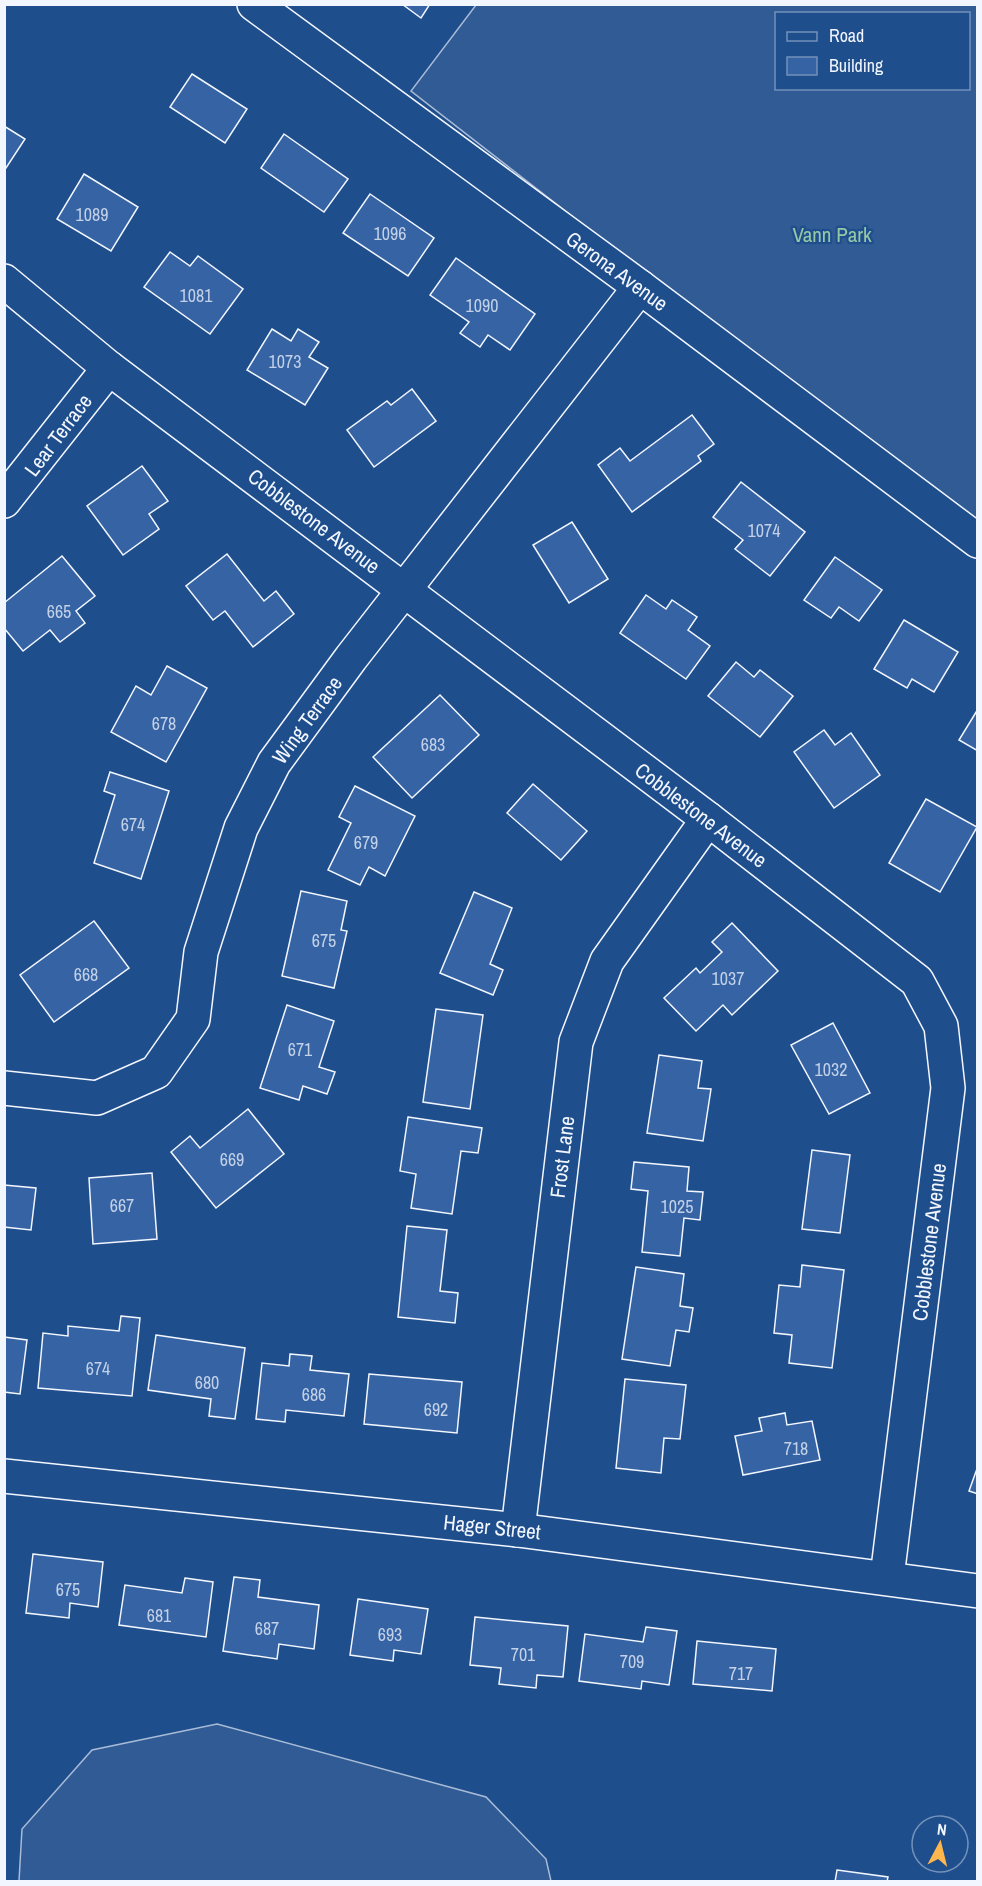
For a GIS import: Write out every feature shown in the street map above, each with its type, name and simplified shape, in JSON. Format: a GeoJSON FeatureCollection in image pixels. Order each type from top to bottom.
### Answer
{"type":"FeatureCollection","features":[{"type":"Feature","properties":{"kind":"street","name":"Gerona Avenue"},"geometry":{"type":"LineString","coordinates":[[254,4],[640,287],[978,541]]}},
{"type":"Feature","properties":{"kind":"street","name":"Cobblestone Avenue"},"geometry":{"type":"LineString","coordinates":[[4,281],[109,368],[708,819],[917,981],[941,1026],[948,1089],[887,1577]]}},
{"type":"Feature","properties":{"kind":"street","name":"Wing Terrace"},"geometry":{"type":"LineString","coordinates":[[4,1088],[97,1098],[156,1072],[193,1019],[201,951],[241,828],[274,763],[640,287]]}},
{"type":"Feature","properties":{"kind":"street","name":"Lear Terrace"},"geometry":{"type":"LineString","coordinates":[[4,501],[109,368]]}},
{"type":"Feature","properties":{"kind":"street","name":"Frost Lane"},"geometry":{"type":"LineString","coordinates":[[518,1530],[576,1042],[608,962],[708,819]]}},
{"type":"Feature","properties":{"kind":"street","name":"Hager Street"},"geometry":{"type":"LineString","coordinates":[[4,1476],[518,1530],[887,1577],[978,1591]]}},
{"type":"Feature","properties":{"kind":"shaded area","name":"Vann Park"},"geometry":{"type":"Polygon","coordinates":[[[476,5],[977,5],[977,524],[726,336],[411,91],[476,5]]]}},
{"type":"Feature","properties":{"kind":"shaded area"},"geometry":{"type":"Polygon","coordinates":[[[217,1724],[486,1797],[546,1859],[551,1881],[19,1881],[22,1829],[92,1750],[217,1724]]]}},
{"type":"Feature","properties":{"kind":"building"},"geometry":{"type":"Polygon","coordinates":[[[402,4],[430,4],[421,18],[402,4]]]}},
{"type":"Feature","properties":{"kind":"building"},"geometry":{"type":"Polygon","coordinates":[[[192,74],[247,109],[225,143],[170,107],[192,74]]]}},
{"type":"Feature","properties":{"kind":"building"},"geometry":{"type":"Polygon","coordinates":[[[4,126],[25,139],[4,171],[4,126]]]}},
{"type":"Feature","properties":{"kind":"building"},"geometry":{"type":"Polygon","coordinates":[[[284,134],[348,179],[324,212],[261,168],[284,134]]]}},
{"type":"Feature","properties":{"kind":"building"},"geometry":{"type":"Polygon","coordinates":[[[84,174],[138,207],[111,251],[57,219],[84,174]]]}},
{"type":"Feature","properties":{"kind":"building"},"geometry":{"type":"Polygon","coordinates":[[[370,194],[434,238],[408,276],[343,233],[370,194]]]}},
{"type":"Feature","properties":{"kind":"building"},"geometry":{"type":"Polygon","coordinates":[[[170,252],[190,266],[198,256],[243,289],[210,334],[144,287],[170,252]]]}},
{"type":"Feature","properties":{"kind":"building"},"geometry":{"type":"Polygon","coordinates":[[[456,258],[535,314],[510,350],[488,335],[480,347],[460,333],[469,322],[430,295],[456,258]]]}},
{"type":"Feature","properties":{"kind":"building"},"geometry":{"type":"Polygon","coordinates":[[[272,329],[291,341],[298,329],[319,342],[309,357],[328,368],[305,405],[247,370],[272,329]]]}},
{"type":"Feature","properties":{"kind":"building"},"geometry":{"type":"Polygon","coordinates":[[[412,389],[436,421],[374,467],[347,430],[387,401],[391,405],[412,389]]]}},
{"type":"Feature","properties":{"kind":"building"},"geometry":{"type":"Polygon","coordinates":[[[692,415],[714,444],[698,456],[701,461],[632,512],[598,465],[620,448],[630,461],[692,415]]]}},
{"type":"Feature","properties":{"kind":"building"},"geometry":{"type":"Polygon","coordinates":[[[142,466],[168,501],[149,514],[159,529],[123,555],[87,506],[142,466]]]}},
{"type":"Feature","properties":{"kind":"building"},"geometry":{"type":"Polygon","coordinates":[[[741,482],[805,532],[770,576],[735,549],[743,540],[713,517],[741,482]]]}},
{"type":"Feature","properties":{"kind":"building"},"geometry":{"type":"Polygon","coordinates":[[[572,522],[608,579],[569,603],[533,545],[572,522]]]}},
{"type":"Feature","properties":{"kind":"building"},"geometry":{"type":"Polygon","coordinates":[[[227,554],[264,601],[276,591],[294,614],[253,647],[225,611],[213,620],[186,586],[227,554]]]}},
{"type":"Feature","properties":{"kind":"building"},"geometry":{"type":"Polygon","coordinates":[[[62,556],[95,596],[76,611],[85,623],[60,642],[50,630],[23,651],[4,628],[4,603],[62,556]]]}},
{"type":"Feature","properties":{"kind":"building"},"geometry":{"type":"Polygon","coordinates":[[[835,557],[882,590],[859,621],[839,607],[831,618],[804,600],[835,557]]]}},
{"type":"Feature","properties":{"kind":"building"},"geometry":{"type":"Polygon","coordinates":[[[646,595],[666,609],[672,600],[697,617],[688,630],[710,646],[686,679],[620,633],[646,595]]]}},
{"type":"Feature","properties":{"kind":"building"},"geometry":{"type":"Polygon","coordinates":[[[904,620],[958,652],[934,692],[912,679],[907,688],[874,669],[904,620]]]}},
{"type":"Feature","properties":{"kind":"building"},"geometry":{"type":"Polygon","coordinates":[[[736,662],[754,677],[760,670],[793,696],[760,737],[708,696],[736,662]]]}},
{"type":"Feature","properties":{"kind":"building"},"geometry":{"type":"Polygon","coordinates":[[[167,666],[207,688],[166,762],[111,732],[136,686],[151,695],[167,666]]]}},
{"type":"Feature","properties":{"kind":"building"},"geometry":{"type":"Polygon","coordinates":[[[440,695],[479,735],[412,798],[373,757],[440,695]]]}},
{"type":"Feature","properties":{"kind":"building"},"geometry":{"type":"Polygon","coordinates":[[[978,709],[978,751],[959,740],[978,709]]]}},
{"type":"Feature","properties":{"kind":"building"},"geometry":{"type":"Polygon","coordinates":[[[824,730],[835,745],[851,733],[880,775],[834,808],[794,752],[824,730]]]}},
{"type":"Feature","properties":{"kind":"building"},"geometry":{"type":"Polygon","coordinates":[[[110,772],[169,791],[141,879],[94,863],[115,795],[104,791],[110,772]]]}},
{"type":"Feature","properties":{"kind":"building"},"geometry":{"type":"Polygon","coordinates":[[[533,784],[587,831],[561,860],[507,813],[533,784]]]}},
{"type":"Feature","properties":{"kind":"building"},"geometry":{"type":"Polygon","coordinates":[[[355,786],[415,816],[385,876],[369,867],[360,885],[328,870],[351,823],[339,817],[355,786]]]}},
{"type":"Feature","properties":{"kind":"building"},"geometry":{"type":"Polygon","coordinates":[[[926,799],[977,827],[940,892],[889,863],[926,799]]]}},
{"type":"Feature","properties":{"kind":"building"},"geometry":{"type":"Polygon","coordinates":[[[301,891],[347,901],[341,930],[347,931],[334,988],[282,976],[301,891]]]}},
{"type":"Feature","properties":{"kind":"building"},"geometry":{"type":"Polygon","coordinates":[[[474,892],[512,908],[490,964],[503,970],[493,995],[440,973],[474,892]]]}},
{"type":"Feature","properties":{"kind":"building"},"geometry":{"type":"Polygon","coordinates":[[[94,921],[129,968],[54,1022],[20,975],[94,921]]]}},
{"type":"Feature","properties":{"kind":"building"},"geometry":{"type":"Polygon","coordinates":[[[732,923],[778,971],[732,1015],[723,1005],[696,1031],[664,998],[696,968],[700,973],[722,952],[712,942],[732,923]]]}},
{"type":"Feature","properties":{"kind":"building"},"geometry":{"type":"Polygon","coordinates":[[[287,1005],[334,1021],[319,1067],[335,1072],[327,1094],[303,1086],[299,1100],[260,1088],[287,1005]]]}},
{"type":"Feature","properties":{"kind":"building"},"geometry":{"type":"Polygon","coordinates":[[[436,1009],[483,1015],[470,1109],[423,1102],[436,1009]]]}},
{"type":"Feature","properties":{"kind":"building"},"geometry":{"type":"Polygon","coordinates":[[[833,1023],[870,1093],[829,1114],[791,1045],[833,1023]]]}},
{"type":"Feature","properties":{"kind":"building"},"geometry":{"type":"Polygon","coordinates":[[[659,1055],[702,1061],[698,1088],[711,1089],[703,1141],[647,1133],[659,1055]]]}},
{"type":"Feature","properties":{"kind":"building"},"geometry":{"type":"Polygon","coordinates":[[[248,1109],[284,1154],[216,1208],[171,1152],[190,1136],[200,1148],[248,1109]]]}},
{"type":"Feature","properties":{"kind":"building"},"geometry":{"type":"Polygon","coordinates":[[[408,1117],[482,1128],[478,1153],[461,1151],[452,1214],[411,1208],[416,1174],[400,1171],[408,1117]]]}},
{"type":"Feature","properties":{"kind":"building"},"geometry":{"type":"Polygon","coordinates":[[[812,1150],[850,1155],[840,1233],[802,1229],[812,1150]]]}},
{"type":"Feature","properties":{"kind":"building"},"geometry":{"type":"Polygon","coordinates":[[[634,1162],[689,1167],[687,1191],[703,1192],[700,1220],[684,1218],[680,1256],[642,1252],[648,1191],[631,1189],[634,1162]]]}},
{"type":"Feature","properties":{"kind":"building"},"geometry":{"type":"Polygon","coordinates":[[[152,1173],[157,1239],[93,1244],[89,1178],[152,1173]]]}},
{"type":"Feature","properties":{"kind":"building"},"geometry":{"type":"Polygon","coordinates":[[[4,1185],[36,1188],[31,1230],[4,1227],[4,1185]]]}},
{"type":"Feature","properties":{"kind":"building"},"geometry":{"type":"Polygon","coordinates":[[[407,1226],[447,1230],[440,1291],[458,1293],[455,1323],[398,1317],[407,1226]]]}},
{"type":"Feature","properties":{"kind":"building"},"geometry":{"type":"Polygon","coordinates":[[[802,1265],[844,1270],[832,1368],[789,1363],[792,1335],[774,1333],[779,1285],[800,1287],[802,1265]]]}},
{"type":"Feature","properties":{"kind":"building"},"geometry":{"type":"Polygon","coordinates":[[[636,1267],[684,1274],[680,1306],[693,1308],[689,1332],[676,1330],[670,1366],[622,1359],[636,1267]]]}},
{"type":"Feature","properties":{"kind":"building"},"geometry":{"type":"Polygon","coordinates":[[[121,1316],[140,1318],[132,1396],[38,1388],[43,1333],[68,1336],[68,1326],[119,1331],[121,1316]]]}},
{"type":"Feature","properties":{"kind":"building"},"geometry":{"type":"Polygon","coordinates":[[[156,1335],[245,1348],[235,1419],[209,1416],[211,1399],[148,1390],[156,1335]]]}},
{"type":"Feature","properties":{"kind":"building"},"geometry":{"type":"Polygon","coordinates":[[[4,1337],[27,1340],[20,1394],[4,1392],[4,1337]]]}},
{"type":"Feature","properties":{"kind":"building"},"geometry":{"type":"Polygon","coordinates":[[[290,1354],[312,1356],[310,1370],[349,1374],[344,1416],[286,1410],[285,1422],[256,1419],[262,1363],[289,1366],[290,1354]]]}},
{"type":"Feature","properties":{"kind":"building"},"geometry":{"type":"Polygon","coordinates":[[[369,1374],[462,1382],[457,1433],[364,1424],[369,1374]]]}},
{"type":"Feature","properties":{"kind":"building"},"geometry":{"type":"Polygon","coordinates":[[[625,1379],[686,1385],[680,1439],[664,1438],[661,1473],[616,1468],[625,1379]]]}},
{"type":"Feature","properties":{"kind":"building"},"geometry":{"type":"Polygon","coordinates":[[[785,1413],[787,1425],[812,1421],[820,1460],[743,1475],[735,1436],[762,1431],[759,1418],[785,1413]]]}},
{"type":"Feature","properties":{"kind":"building"},"geometry":{"type":"Polygon","coordinates":[[[978,1466],[978,1494],[969,1491],[978,1466]]]}},
{"type":"Feature","properties":{"kind":"building"},"geometry":{"type":"Polygon","coordinates":[[[33,1554],[103,1562],[98,1607],[70,1603],[69,1618],[26,1613],[33,1554]]]}},
{"type":"Feature","properties":{"kind":"building"},"geometry":{"type":"Polygon","coordinates":[[[234,1577],[260,1580],[258,1597],[319,1605],[314,1649],[279,1644],[277,1659],[223,1651],[234,1577]]]}},
{"type":"Feature","properties":{"kind":"building"},"geometry":{"type":"Polygon","coordinates":[[[185,1578],[213,1582],[206,1637],[119,1625],[125,1585],[182,1593],[185,1578]]]}},
{"type":"Feature","properties":{"kind":"building"},"geometry":{"type":"Polygon","coordinates":[[[358,1599],[428,1609],[421,1654],[394,1650],[393,1661],[350,1655],[358,1599]]]}},
{"type":"Feature","properties":{"kind":"building"},"geometry":{"type":"Polygon","coordinates":[[[475,1617],[568,1626],[563,1677],[537,1675],[536,1688],[499,1684],[501,1668],[470,1665],[475,1617]]]}},
{"type":"Feature","properties":{"kind":"building"},"geometry":{"type":"Polygon","coordinates":[[[646,1627],[677,1631],[669,1685],[642,1681],[641,1689],[579,1681],[585,1634],[643,1642],[646,1627]]]}},
{"type":"Feature","properties":{"kind":"building"},"geometry":{"type":"Polygon","coordinates":[[[697,1641],[776,1649],[772,1691],[693,1684],[697,1641]]]}},
{"type":"Feature","properties":{"kind":"building"},"geometry":{"type":"Polygon","coordinates":[[[837,1870],[888,1877],[887,1882],[835,1882],[837,1870]]]}}]}
